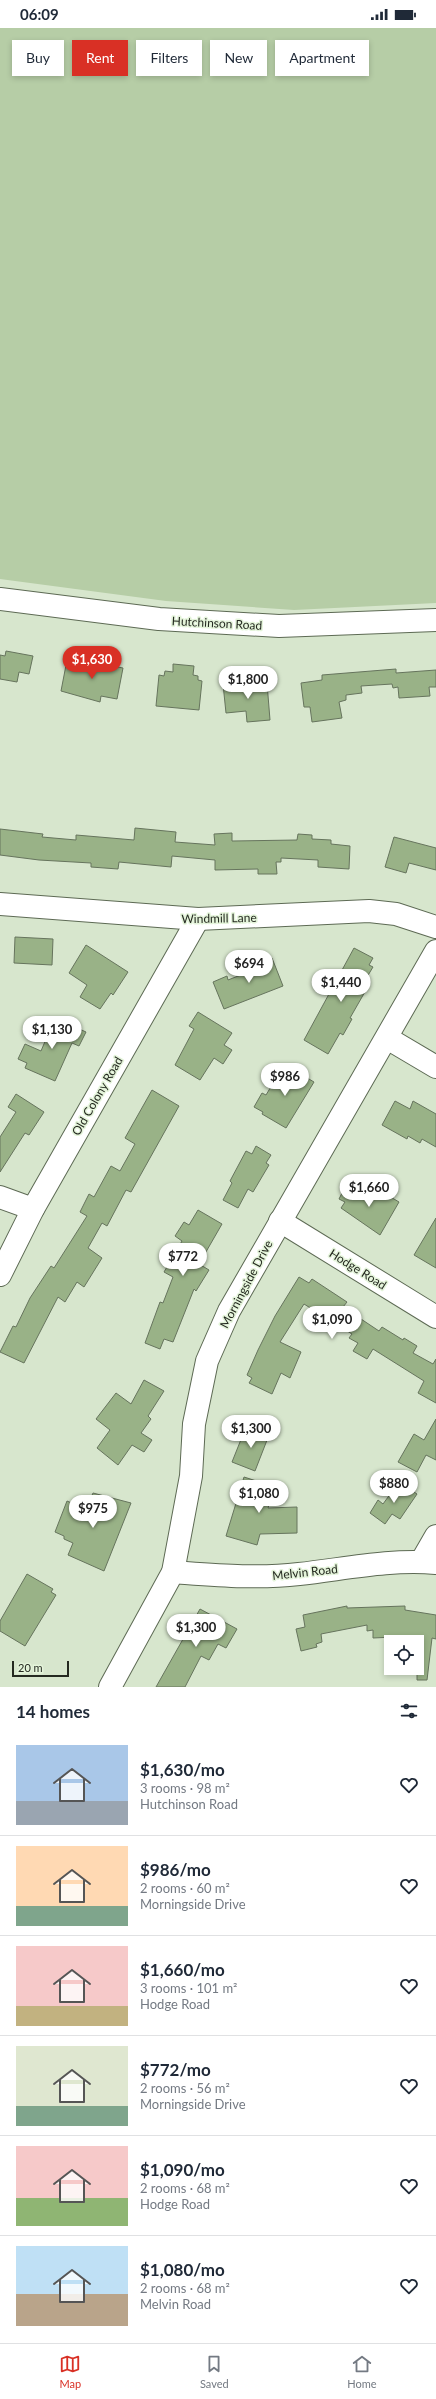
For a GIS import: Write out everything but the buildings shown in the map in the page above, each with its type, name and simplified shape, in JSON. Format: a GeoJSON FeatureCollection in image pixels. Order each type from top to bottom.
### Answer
{"type":"FeatureCollection","features":[{"type":"Feature","properties":{"kind":"street","name":"Hutchinson Road"},"geometry":{"type":"LineString","coordinates":[[0,599],[159,619],[279,626],[436,620]]}},
{"type":"Feature","properties":{"kind":"street","name":"Windmill Lane"},"geometry":{"type":"LineString","coordinates":[[0,904],[198,919],[369,911],[396,914],[436,927]]}},
{"type":"Feature","properties":{"kind":"street","name":"Old Colony Road"},"geometry":{"type":"LineString","coordinates":[[0,1275],[33,1209],[198,919]]}},
{"type":"Feature","properties":{"kind":"street","name":"Morningside Drive"},"geometry":{"type":"LineString","coordinates":[[110,1687],[173,1572],[191,1476],[194,1424],[207,1361],[229,1311],[436,951]]}},
{"type":"Feature","properties":{"kind":"street"},"geometry":{"type":"LineString","coordinates":[[387,1038],[436,1067]]}},
{"type":"Feature","properties":{"kind":"street"},"geometry":{"type":"LineString","coordinates":[[0,1198],[33,1209]]}},
{"type":"Feature","properties":{"kind":"street","name":"Hodge Road"},"geometry":{"type":"LineString","coordinates":[[280,1220],[436,1317]]}},
{"type":"Feature","properties":{"kind":"street"},"geometry":{"type":"LineString","coordinates":[[428,1562],[436,1536]]}},
{"type":"Feature","properties":{"kind":"street","name":"Melvin Road"},"geometry":{"type":"LineString","coordinates":[[173,1572],[263,1577],[383,1563],[428,1562]]}},
{"type":"Feature","properties":{"kind":"green space"},"geometry":{"type":"Polygon","coordinates":[[[0,28],[436,28],[436,603],[294,610],[166,601],[0,579],[0,28]]]}}]}
